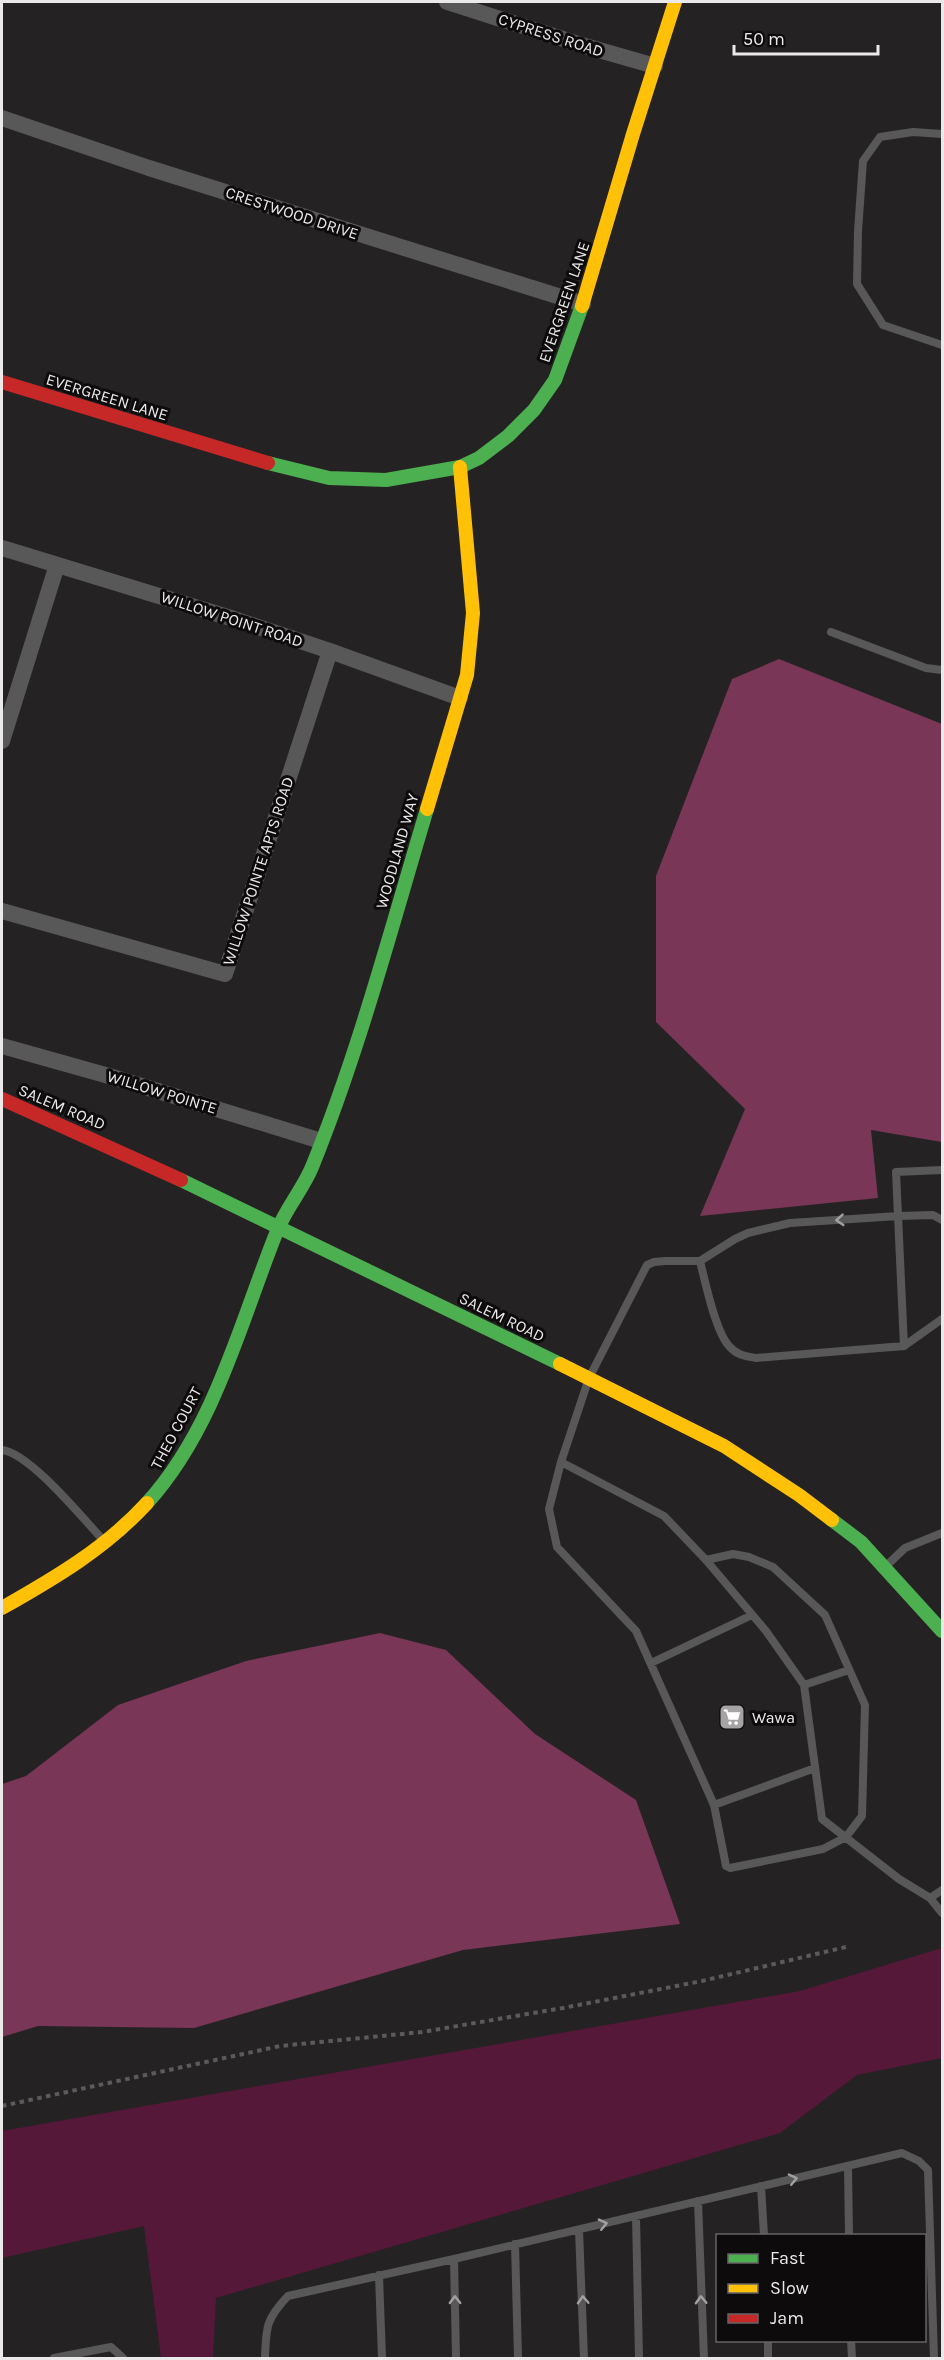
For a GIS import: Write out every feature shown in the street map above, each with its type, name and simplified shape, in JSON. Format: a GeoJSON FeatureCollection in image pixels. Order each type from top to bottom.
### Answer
{"type":"FeatureCollection","features":[{"type":"Feature","properties":{"kind":"street","name":"CYPRESS ROAD"},"geometry":{"type":"LineString","coordinates":[[447,2],[655,66]]}},
{"type":"Feature","properties":{"kind":"street","name":"EVERGREEN LANE"},"geometry":{"type":"LineString","coordinates":[[2,382],[242,457],[329,478],[386,480],[460,467],[479,458],[534,410],[555,380],[583,304],[675,2]]}},
{"type":"Feature","properties":{"kind":"street","name":"CRESTWOOD DRIVE"},"geometry":{"type":"LineString","coordinates":[[2,118],[149,168],[583,304]]}},
{"type":"Feature","properties":{"kind":"street","name":"WOODLAND WAY"},"geometry":{"type":"LineString","coordinates":[[278,1228],[311,1170],[347,1074],[460,698],[470,654],[473,613],[460,467]]}},
{"type":"Feature","properties":{"kind":"street","name":"WILLOW POINT ROAD"},"geometry":{"type":"LineString","coordinates":[[2,548],[330,651],[460,698]]}},
{"type":"Feature","properties":{"kind":"street"},"geometry":{"type":"LineString","coordinates":[[2,741],[57,565]]}},
{"type":"Feature","properties":{"kind":"street","name":"WILLOW POINTE APTS ROAD"},"geometry":{"type":"LineString","coordinates":[[2,911],[225,974],[330,651]]}},
{"type":"Feature","properties":{"kind":"street","name":"WILLOW POINTE"},"geometry":{"type":"LineString","coordinates":[[2,1046],[321,1141]]}},
{"type":"Feature","properties":{"kind":"street","name":"SALEM ROAD"},"geometry":{"type":"LineString","coordinates":[[2,1099],[125,1153],[685,1425],[733,1451],[842,1526],[885,1567],[942,1631]]}},
{"type":"Feature","properties":{"kind":"street","name":"THEO COURT"},"geometry":{"type":"LineString","coordinates":[[2,1608],[55,1578],[105,1543],[129,1523],[174,1471],[235,1346],[278,1228]]}},
{"type":"Feature","properties":{"kind":"lane"},"geometry":{"type":"LineString","coordinates":[[942,134],[913,132],[880,137],[863,161],[857,284],[883,325],[942,345]]}},
{"type":"Feature","properties":{"kind":"lane"},"geometry":{"type":"LineString","coordinates":[[831,632],[926,668],[942,670]]}},
{"type":"Feature","properties":{"kind":"lane"},"geometry":{"type":"LineString","coordinates":[[903,1346],[896,1172],[942,1170]]}},
{"type":"Feature","properties":{"kind":"lane"},"geometry":{"type":"LineString","coordinates":[[706,1560],[733,1554],[749,1557],[773,1567],[825,1615],[865,1705],[862,1816],[846,1837],[823,1849],[730,1868],[726,1866],[714,1805],[636,1631],[557,1547],[549,1509],[561,1462],[589,1378],[647,1265],[654,1262],[700,1261],[735,1239],[768,1227],[898,1216],[933,1215],[942,1220]]}},
{"type":"Feature","properties":{"kind":"lane"},"geometry":{"type":"LineString","coordinates":[[700,1261],[719,1328],[728,1346],[739,1355],[756,1358],[903,1346],[942,1319]]}},
{"type":"Feature","properties":{"kind":"lane"},"geometry":{"type":"LineString","coordinates":[[2,1450],[15,1454],[47,1480],[105,1543]]}},
{"type":"Feature","properties":{"kind":"lane"},"geometry":{"type":"LineString","coordinates":[[561,1462],[664,1516],[706,1560],[804,1685],[822,1818],[899,1880],[930,1898],[942,1912]]}},
{"type":"Feature","properties":{"kind":"lane"},"geometry":{"type":"LineString","coordinates":[[885,1567],[905,1548],[942,1533]]}},
{"type":"Feature","properties":{"kind":"lane"},"geometry":{"type":"LineString","coordinates":[[651,1664],[752,1616]]}},
{"type":"Feature","properties":{"kind":"lane"},"geometry":{"type":"LineString","coordinates":[[804,1685],[849,1671]]}},
{"type":"Feature","properties":{"kind":"lane"},"geometry":{"type":"LineString","coordinates":[[714,1805],[815,1768]]}},
{"type":"Feature","properties":{"kind":"lane"},"geometry":{"type":"LineString","coordinates":[[930,1898],[942,1890]]}},
{"type":"Feature","properties":{"kind":"lane"},"geometry":{"type":"LineString","coordinates":[[265,2358],[266,2337],[272,2313],[288,2296],[902,2153],[919,2161],[928,2170],[934,2358]]}},
{"type":"Feature","properties":{"kind":"lane"},"geometry":{"type":"LineString","coordinates":[[848,2166],[849,2234]]}},
{"type":"Feature","properties":{"kind":"lane"},"geometry":{"type":"LineString","coordinates":[[761,2186],[764,2234]]}},
{"type":"Feature","properties":{"kind":"lane"},"geometry":{"type":"LineString","coordinates":[[698,2201],[704,2358]]}},
{"type":"Feature","properties":{"kind":"lane"},"geometry":{"type":"LineString","coordinates":[[636,2216],[639,2358]]}},
{"type":"Feature","properties":{"kind":"lane"},"geometry":{"type":"LineString","coordinates":[[579,2230],[584,2358]]}},
{"type":"Feature","properties":{"kind":"lane"},"geometry":{"type":"LineString","coordinates":[[515,2244],[518,2358]]}},
{"type":"Feature","properties":{"kind":"lane"},"geometry":{"type":"LineString","coordinates":[[454,2259],[456,2358]]}},
{"type":"Feature","properties":{"kind":"lane"},"geometry":{"type":"LineString","coordinates":[[379,2275],[382,2358]]}},
{"type":"Feature","properties":{"kind":"lane"},"geometry":{"type":"LineString","coordinates":[[768,2342],[768,2358]]}},
{"type":"Feature","properties":{"kind":"lane"},"geometry":{"type":"LineString","coordinates":[[851,2342],[852,2358]]}},
{"type":"Feature","properties":{"kind":"lane"},"geometry":{"type":"LineString","coordinates":[[54,2358],[111,2347],[123,2358]]}},
{"type":"Feature","properties":{"kind":"path"},"geometry":{"type":"LineString","coordinates":[[2,2106],[280,2046],[422,2032],[563,2008],[702,1981],[846,1947]]}},
{"type":"Feature","properties":{"kind":"shaded area"},"geometry":{"type":"Polygon","coordinates":[[[779,659],[942,724],[942,1142],[871,1130],[878,1198],[700,1216],[745,1109],[656,1022],[656,876],[732,679],[779,659]]]}},
{"type":"Feature","properties":{"kind":"shaded area"},"geometry":{"type":"Polygon","coordinates":[[[380,1633],[446,1650],[535,1734],[636,1800],[680,1924],[463,1950],[194,2028],[38,2026],[2,2037],[2,1784],[26,1776],[118,1705],[246,1661],[380,1633]]]}},
{"type":"Feature","properties":{"kind":"shaded area"},"geometry":{"type":"Polygon","coordinates":[[[942,1948],[942,2058],[857,2075],[780,2133],[216,2298],[213,2358],[161,2358],[144,2226],[2,2258],[2,2131],[800,1991],[942,1948]]]}},
{"type":"Feature","properties":{"kind":"traffic: fast"},"geometry":{"type":"LineString","coordinates":[[268,463],[329,478],[386,480],[460,467],[479,458],[508,436],[534,410],[555,380],[582,306]]}},
{"type":"Feature","properties":{"kind":"traffic: fast"},"geometry":{"type":"LineString","coordinates":[[147,1503],[171,1474],[208,1408],[238,1338],[277,1231],[312,1167],[360,1034],[427,809]]}},
{"type":"Feature","properties":{"kind":"traffic: fast"},"geometry":{"type":"LineString","coordinates":[[181,1180],[560,1364]]}},
{"type":"Feature","properties":{"kind":"traffic: fast"},"geometry":{"type":"LineString","coordinates":[[832,1520],[861,1542],[942,1631]]}},
{"type":"Feature","properties":{"kind":"traffic: slow"},"geometry":{"type":"LineString","coordinates":[[582,306],[675,2]]}},
{"type":"Feature","properties":{"kind":"traffic: slow"},"geometry":{"type":"LineString","coordinates":[[427,809],[467,675],[473,613],[460,467]]}},
{"type":"Feature","properties":{"kind":"traffic: slow"},"geometry":{"type":"LineString","coordinates":[[560,1364],[724,1446],[799,1495],[832,1520]]}},
{"type":"Feature","properties":{"kind":"traffic: slow"},"geometry":{"type":"LineString","coordinates":[[2,1608],[97,1548],[147,1503]]}},
{"type":"Feature","properties":{"kind":"traffic: jam"},"geometry":{"type":"LineString","coordinates":[[2,382],[268,463]]}},
{"type":"Feature","properties":{"kind":"traffic: jam"},"geometry":{"type":"LineString","coordinates":[[2,1099],[181,1180]]}},
{"type":"Feature","properties":{"kind":"place","name":"Wawa"},"geometry":{"type":"Point","coordinates":[732,1717]}}]}
